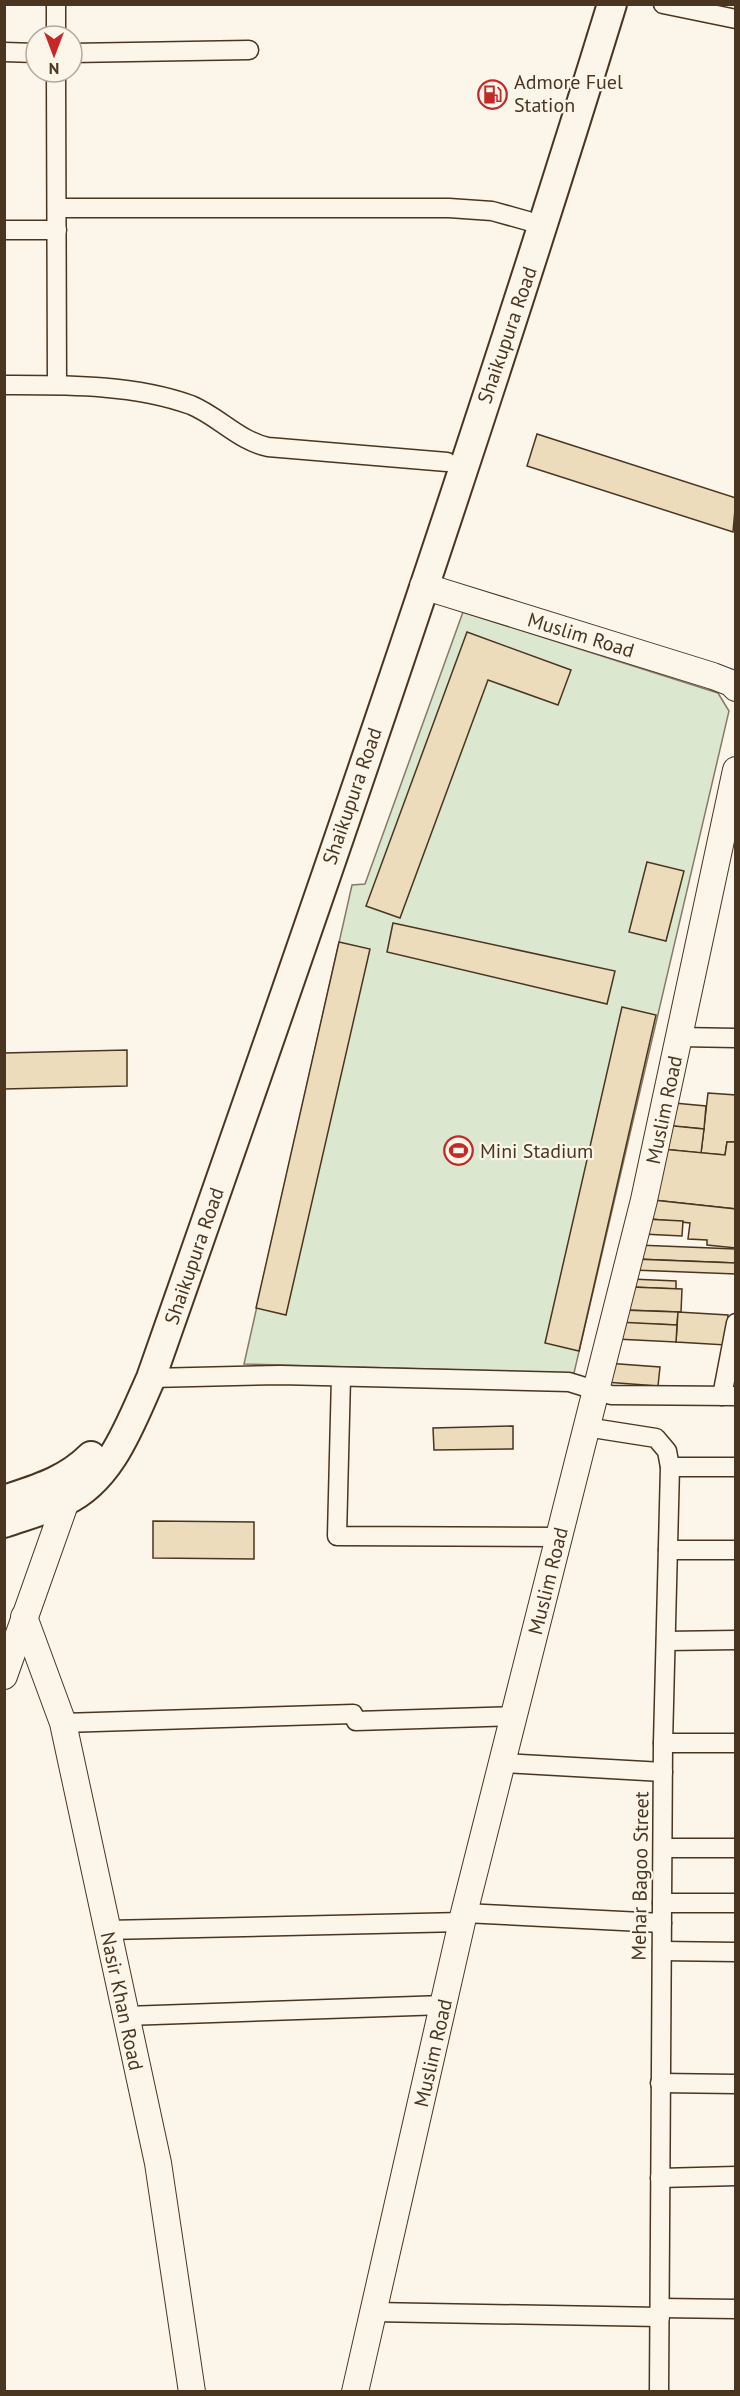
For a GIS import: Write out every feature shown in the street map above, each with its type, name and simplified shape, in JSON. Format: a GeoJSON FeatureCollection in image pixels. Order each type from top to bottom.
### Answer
{"type":"FeatureCollection","features":[{"type":"Feature","properties":{"kind":"main road","name":"Shaikupura Road"},"geometry":{"type":"LineString","coordinates":[[4,1500],[55,1483],[78,1470],[96,1451],[135,1372],[260,1018],[528,221],[594,4]]}},
{"type":"Feature","properties":{"kind":"main road","name":"Shaikupura Road"},"geometry":{"type":"LineString","coordinates":[[4,1523],[66,1500],[87,1485],[110,1461],[128,1429],[151,1378],[276,1023],[423,585],[543,226],[612,4]]}},
{"type":"Feature","properties":{"kind":"street"},"geometry":{"type":"LineString","coordinates":[[56,4],[56,24]]}},
{"type":"Feature","properties":{"kind":"street"},"geometry":{"type":"LineString","coordinates":[[663,4],[735,20]]}},
{"type":"Feature","properties":{"kind":"street"},"geometry":{"type":"LineString","coordinates":[[84,53],[249,50]]}},
{"type":"Feature","properties":{"kind":"street"},"geometry":{"type":"LineString","coordinates":[[4,52],[24,53]]}},
{"type":"Feature","properties":{"kind":"street"},"geometry":{"type":"LineString","coordinates":[[56,84],[57,385]]}},
{"type":"Feature","properties":{"kind":"street"},"geometry":{"type":"LineString","coordinates":[[57,208],[449,208],[492,211],[528,221]]}},
{"type":"Feature","properties":{"kind":"street"},"geometry":{"type":"LineString","coordinates":[[4,230],[57,230]]}},
{"type":"Feature","properties":{"kind":"street"},"geometry":{"type":"LineString","coordinates":[[4,385],[110,388],[177,400],[199,408],[250,440],[268,447],[447,462]]}},
{"type":"Feature","properties":{"kind":"street","name":"Muslim Road"},"geometry":{"type":"LineString","coordinates":[[423,585],[713,676],[731,683],[735,688]]}},
{"type":"Feature","properties":{"kind":"street","name":"Muslim Road"},"geometry":{"type":"LineString","coordinates":[[355,2391],[463,1918],[516,1716],[558,1537],[597,1393],[644,1200],[735,770]]}},
{"type":"Feature","properties":{"kind":"street"},"geometry":{"type":"LineString","coordinates":[[679,1037],[735,1038]]}},
{"type":"Feature","properties":{"kind":"street"},"geometry":{"type":"LineString","coordinates":[[151,1378],[280,1375],[569,1382],[597,1393],[611,1395],[728,1396],[735,1323]]}},
{"type":"Feature","properties":{"kind":"street"},"geometry":{"type":"LineString","coordinates":[[341,1377],[337,1536],[558,1537]]}},
{"type":"Feature","properties":{"kind":"street","name":"Mehar Bagoo Street"},"geometry":{"type":"LineString","coordinates":[[586,1427],[656,1438],[667,1451],[670,1467],[663,1743],[659,2391]]}},
{"type":"Feature","properties":{"kind":"street"},"geometry":{"type":"LineString","coordinates":[[670,1467],[735,1467]]}},
{"type":"Feature","properties":{"kind":"street"},"geometry":{"type":"LineString","coordinates":[[4,1676],[78,1470]]}},
{"type":"Feature","properties":{"kind":"street"},"geometry":{"type":"LineString","coordinates":[[668,1550],[735,1550]]}},
{"type":"Feature","properties":{"kind":"street","name":"Nasir Khan Road"},"geometry":{"type":"LineString","coordinates":[[24,1617],[63,1723],[158,2163],[192,2391]]}},
{"type":"Feature","properties":{"kind":"street"},"geometry":{"type":"LineString","coordinates":[[666,1641],[735,1640]]}},
{"type":"Feature","properties":{"kind":"street"},"geometry":{"type":"LineString","coordinates":[[63,1723],[353,1714],[356,1721],[516,1716]]}},
{"type":"Feature","properties":{"kind":"street"},"geometry":{"type":"LineString","coordinates":[[663,1743],[735,1743]]}},
{"type":"Feature","properties":{"kind":"street"},"geometry":{"type":"LineString","coordinates":[[502,1763],[663,1772]]}},
{"type":"Feature","properties":{"kind":"street"},"geometry":{"type":"LineString","coordinates":[[663,1848],[735,1848]]}},
{"type":"Feature","properties":{"kind":"street"},"geometry":{"type":"LineString","coordinates":[[662,1903],[735,1903]]}},
{"type":"Feature","properties":{"kind":"street"},"geometry":{"type":"LineString","coordinates":[[107,1930],[463,1918],[662,1923]]}},
{"type":"Feature","properties":{"kind":"street"},"geometry":{"type":"LineString","coordinates":[[662,1951],[735,1952]]}},
{"type":"Feature","properties":{"kind":"street"},"geometry":{"type":"LineString","coordinates":[[126,2016],[444,2005]]}},
{"type":"Feature","properties":{"kind":"street"},"geometry":{"type":"LineString","coordinates":[[660,2083],[735,2084]]}},
{"type":"Feature","properties":{"kind":"street"},"geometry":{"type":"LineString","coordinates":[[660,2178],[735,2176]]}},
{"type":"Feature","properties":{"kind":"street"},"geometry":{"type":"LineString","coordinates":[[373,2312],[660,2313],[735,2309]]}},
{"type":"Feature","properties":{"kind":"green space"},"geometry":{"type":"Polygon","coordinates":[[[463,612],[718,693],[729,711],[574,1373],[244,1364],[352,885],[365,884],[463,612]]]}},
{"type":"Feature","properties":{"kind":"building"},"geometry":{"type":"Polygon","coordinates":[[[537,434],[736,498],[733,532],[527,466],[537,434]]]}},
{"type":"Feature","properties":{"kind":"building"},"geometry":{"type":"Polygon","coordinates":[[[467,632],[571,670],[558,705],[488,680],[400,918],[366,906],[467,632]]]}},
{"type":"Feature","properties":{"kind":"building"},"geometry":{"type":"Polygon","coordinates":[[[647,862],[684,871],[666,941],[629,932],[647,862]]]}},
{"type":"Feature","properties":{"kind":"building"},"geometry":{"type":"Polygon","coordinates":[[[393,923],[615,971],[607,1004],[387,952],[393,923]]]}},
{"type":"Feature","properties":{"kind":"building"},"geometry":{"type":"Polygon","coordinates":[[[339,942],[370,949],[286,1315],[256,1308],[339,942]]]}},
{"type":"Feature","properties":{"kind":"building"},"geometry":{"type":"Polygon","coordinates":[[[622,1007],[656,1015],[579,1351],[545,1343],[622,1007]]]}},
{"type":"Feature","properties":{"kind":"building"},"geometry":{"type":"Polygon","coordinates":[[[127,1050],[127,1086],[4,1089],[4,1053],[127,1050]]]}},
{"type":"Feature","properties":{"kind":"building"},"geometry":{"type":"Polygon","coordinates":[[[708,1093],[736,1095],[736,1153],[735,1142],[727,1142],[725,1155],[701,1153],[708,1093]]]}},
{"type":"Feature","properties":{"kind":"building"},"geometry":{"type":"Polygon","coordinates":[[[674,1103],[706,1106],[704,1129],[671,1126],[674,1103]]]}},
{"type":"Feature","properties":{"kind":"building"},"geometry":{"type":"Polygon","coordinates":[[[664,1125],[704,1129],[701,1153],[662,1149],[664,1125]]]}},
{"type":"Feature","properties":{"kind":"building"},"geometry":{"type":"Polygon","coordinates":[[[727,1142],[735,1142],[736,1209],[653,1200],[662,1149],[725,1155],[727,1142]]]}},
{"type":"Feature","properties":{"kind":"building"},"geometry":{"type":"Polygon","coordinates":[[[653,1200],[736,1209],[736,1248],[707,1245],[707,1240],[688,1239],[690,1223],[652,1219],[653,1200]]]}},
{"type":"Feature","properties":{"kind":"building"},"geometry":{"type":"Polygon","coordinates":[[[644,1219],[683,1221],[682,1236],[643,1234],[644,1219]]]}},
{"type":"Feature","properties":{"kind":"building"},"geometry":{"type":"Polygon","coordinates":[[[637,1245],[736,1249],[736,1263],[637,1259],[637,1245]]]}},
{"type":"Feature","properties":{"kind":"building"},"geometry":{"type":"Polygon","coordinates":[[[633,1259],[736,1263],[736,1274],[633,1270],[633,1259]]]}},
{"type":"Feature","properties":{"kind":"building"},"geometry":{"type":"Polygon","coordinates":[[[631,1279],[676,1281],[676,1289],[631,1287],[631,1279]]]}},
{"type":"Feature","properties":{"kind":"building"},"geometry":{"type":"Polygon","coordinates":[[[631,1287],[682,1289],[681,1312],[626,1310],[631,1287]]]}},
{"type":"Feature","properties":{"kind":"building"},"geometry":{"type":"Polygon","coordinates":[[[621,1310],[678,1312],[677,1325],[621,1323],[621,1310]]]}},
{"type":"Feature","properties":{"kind":"building"},"geometry":{"type":"Polygon","coordinates":[[[678,1312],[728,1315],[726,1345],[676,1342],[678,1312]]]}},
{"type":"Feature","properties":{"kind":"building"},"geometry":{"type":"Polygon","coordinates":[[[617,1322],[677,1325],[676,1342],[616,1339],[617,1322]]]}},
{"type":"Feature","properties":{"kind":"building"},"geometry":{"type":"Polygon","coordinates":[[[606,1363],[660,1367],[658,1386],[605,1382],[606,1363]]]}},
{"type":"Feature","properties":{"kind":"building"},"geometry":{"type":"Polygon","coordinates":[[[513,1426],[513,1449],[434,1450],[433,1428],[513,1426]]]}},
{"type":"Feature","properties":{"kind":"building"},"geometry":{"type":"Polygon","coordinates":[[[153,1521],[254,1522],[254,1559],[153,1558],[153,1521]]]}},
{"type":"Feature","properties":{"kind":"place","name":"Admore Fuel Station"},"geometry":{"type":"Point","coordinates":[493,94]}},
{"type":"Feature","properties":{"kind":"place","name":"Mini Stadium"},"geometry":{"type":"Point","coordinates":[459,1151]}}]}
